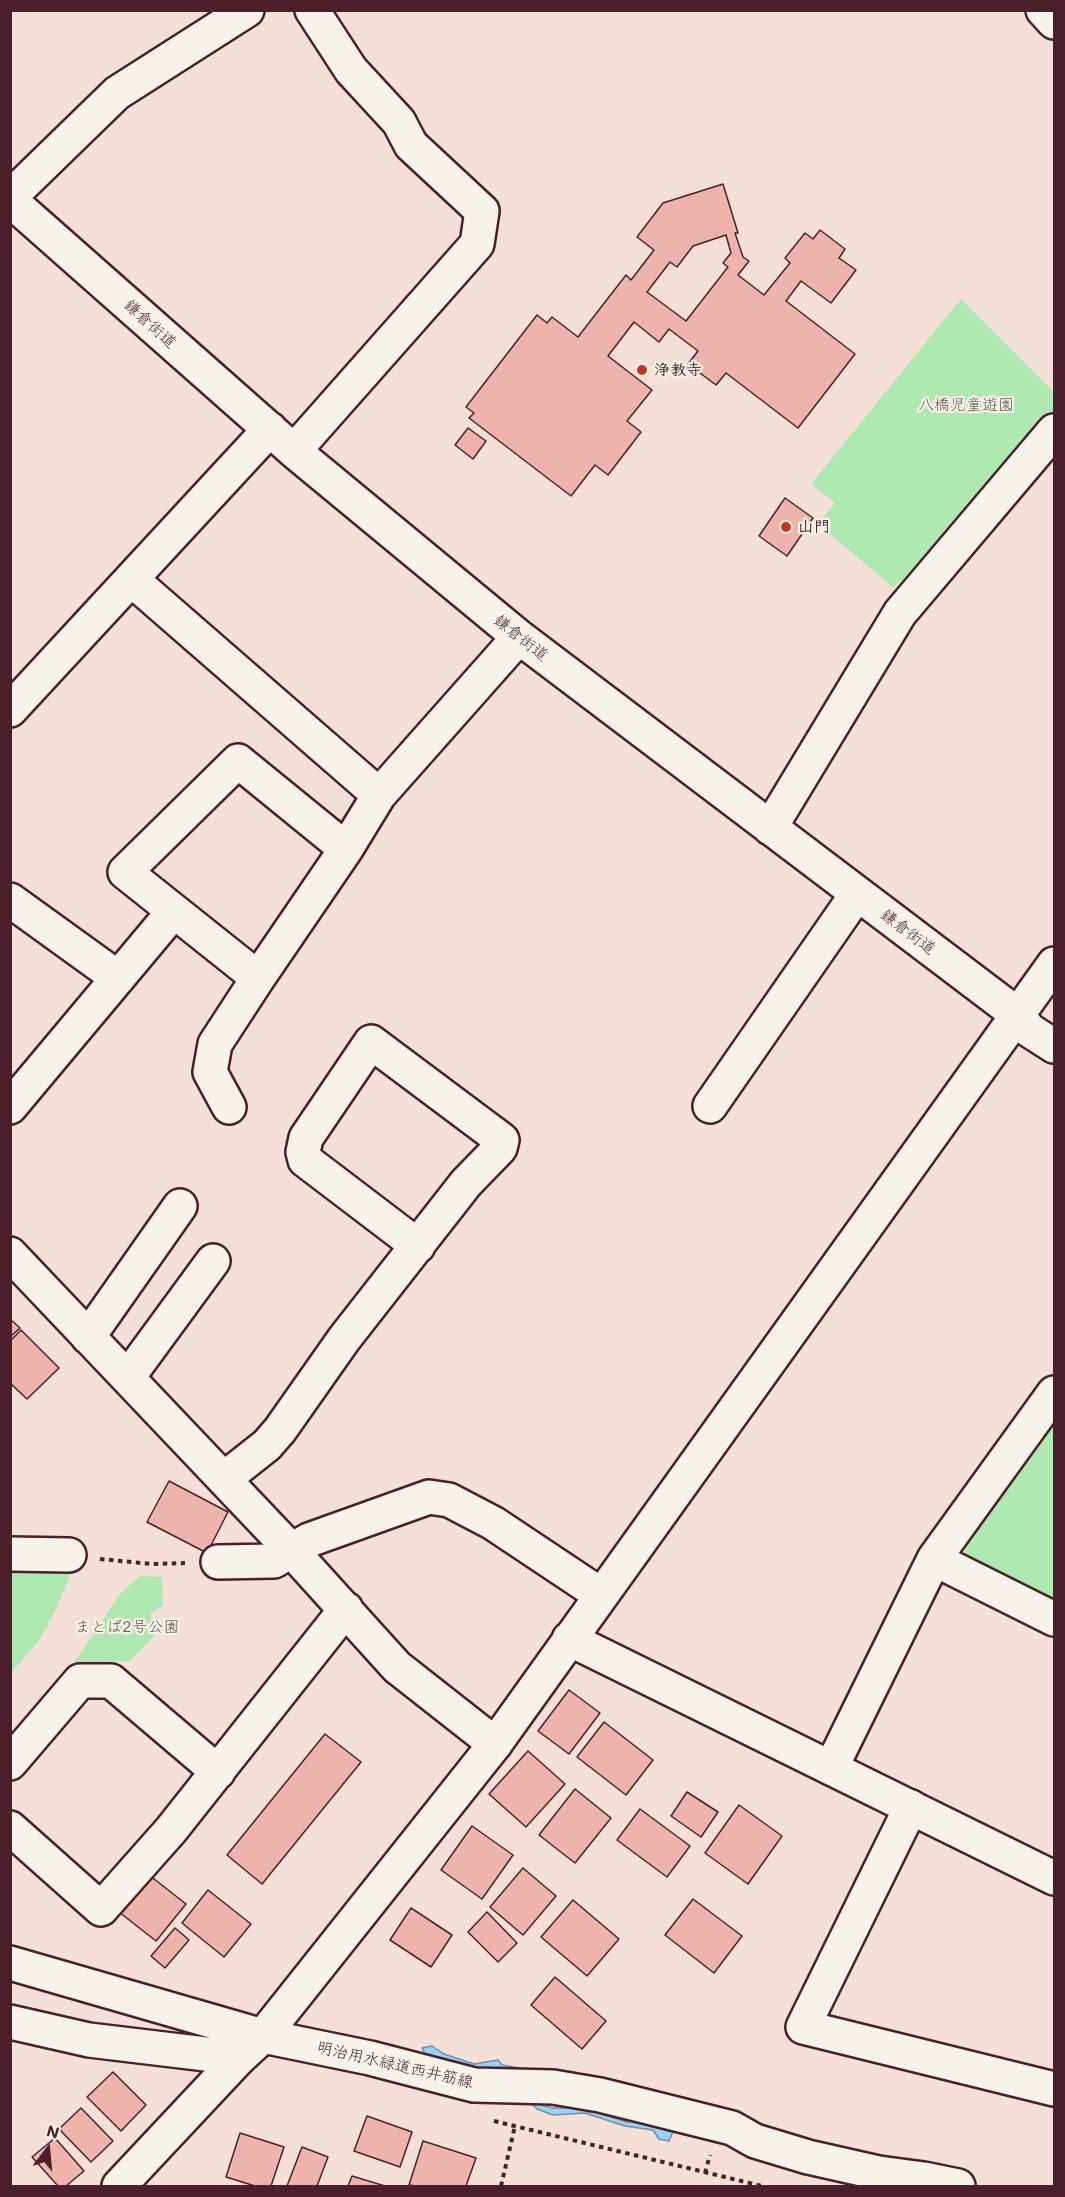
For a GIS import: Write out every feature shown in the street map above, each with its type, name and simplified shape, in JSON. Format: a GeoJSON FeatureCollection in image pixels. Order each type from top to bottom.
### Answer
{"type":"FeatureCollection","features":[{"type":"Feature","properties":{"kind":"street"},"geometry":{"type":"LineString","coordinates":[[10,198],[117,93],[247,10]]}},
{"type":"Feature","properties":{"kind":"street"},"geometry":{"type":"LineString","coordinates":[[294,451],[477,244],[482,211],[411,145],[399,122],[351,69],[312,10]]}},
{"type":"Feature","properties":{"kind":"street"},"geometry":{"type":"LineString","coordinates":[[1042,10],[1054,22]]}},
{"type":"Feature","properties":{"kind":"street","name":"鎌倉街道"},"geometry":{"type":"LineString","coordinates":[[10,198],[294,451],[519,637],[1018,1015],[1029,1030],[1054,1046]]}},
{"type":"Feature","properties":{"kind":"street"},"geometry":{"type":"LineString","coordinates":[[10,710],[270,429]]}},
{"type":"Feature","properties":{"kind":"street"},"geometry":{"type":"LineString","coordinates":[[770,828],[900,613],[1054,431]]}},
{"type":"Feature","properties":{"kind":"street"},"geometry":{"type":"LineString","coordinates":[[131,579],[379,795]]}},
{"type":"Feature","properties":{"kind":"street"},"geometry":{"type":"LineString","coordinates":[[229,1107],[210,1072],[215,1044],[346,849],[379,795],[519,637]]}},
{"type":"Feature","properties":{"kind":"street"},"geometry":{"type":"LineString","coordinates":[[258,978],[125,872],[238,761],[346,849]]}},
{"type":"Feature","properties":{"kind":"street"},"geometry":{"type":"LineString","coordinates":[[710,1106],[857,894]]}},
{"type":"Feature","properties":{"kind":"street"},"geometry":{"type":"LineString","coordinates":[[10,900],[118,978]]}},
{"type":"Feature","properties":{"kind":"street"},"geometry":{"type":"LineString","coordinates":[[10,1107],[174,911]]}},
{"type":"Feature","properties":{"kind":"street"},"geometry":{"type":"LineString","coordinates":[[119,2187],[239,2058],[263,2036],[495,1744],[1054,964]]}},
{"type":"Feature","properties":{"kind":"street"},"geometry":{"type":"LineString","coordinates":[[224,1479],[267,1445],[280,1430],[344,1339],[417,1246],[466,1183],[500,1148],[502,1140],[372,1042],[306,1138],[303,1152],[305,1160],[417,1246]]}},
{"type":"Feature","properties":{"kind":"street"},"geometry":{"type":"LineString","coordinates":[[88,1337],[180,1206]]}},
{"type":"Feature","properties":{"kind":"street"},"geometry":{"type":"LineString","coordinates":[[10,1254],[292,1551],[397,1667],[495,1744]]}},
{"type":"Feature","properties":{"kind":"street"},"geometry":{"type":"LineString","coordinates":[[128,1377],[213,1261]]}},
{"type":"Feature","properties":{"kind":"street"},"geometry":{"type":"LineString","coordinates":[[831,1768],[934,1559],[1054,1393]]}},
{"type":"Feature","properties":{"kind":"street"},"geometry":{"type":"LineString","coordinates":[[218,1562],[274,1561],[309,1540],[429,1497],[449,1500],[494,1522],[601,1596]]}},
{"type":"Feature","properties":{"kind":"street"},"geometry":{"type":"LineString","coordinates":[[10,1554],[69,1555]]}},
{"type":"Feature","properties":{"kind":"street"},"geometry":{"type":"LineString","coordinates":[[934,1559],[1054,1619]]}},
{"type":"Feature","properties":{"kind":"street"},"geometry":{"type":"LineString","coordinates":[[10,1828],[101,1909],[218,1772],[346,1609]]}},
{"type":"Feature","properties":{"kind":"street"},"geometry":{"type":"LineString","coordinates":[[569,1639],[1054,1878]]}},
{"type":"Feature","properties":{"kind":"street"},"geometry":{"type":"LineString","coordinates":[[10,1763],[80,1681],[111,1681],[218,1772]]}},
{"type":"Feature","properties":{"kind":"street"},"geometry":{"type":"LineString","coordinates":[[911,1807],[803,2027],[1054,2089]]}},
{"type":"Feature","properties":{"kind":"street","name":"明治用水緑道西井筋線"},"geometry":{"type":"LineString","coordinates":[[10,1963],[263,2036],[370,2058],[474,2085],[553,2087],[592,2093],[732,2128],[756,2141],[808,2157],[958,2187]]}},
{"type":"Feature","properties":{"kind":"street"},"geometry":{"type":"LineString","coordinates":[[10,2022],[89,2040],[239,2058]]}},
{"type":"Feature","properties":{"kind":"path"},"geometry":{"type":"LineString","coordinates":[[69,1555],[152,1564],[218,1562]]}},
{"type":"Feature","properties":{"kind":"path"},"geometry":{"type":"LineString","coordinates":[[492,2121],[762,2187]]}},
{"type":"Feature","properties":{"kind":"path"},"geometry":{"type":"LineString","coordinates":[[501,2187],[515,2126]]}},
{"type":"Feature","properties":{"kind":"green space","name":"八橋児童遊園"},"geometry":{"type":"Polygon","coordinates":[[[961,299],[1054,392],[1054,411],[917,569],[893,587],[818,524],[835,503],[811,484],[961,299]]]}},
{"type":"Feature","properties":{"kind":"green space"},"geometry":{"type":"Polygon","coordinates":[[[1054,1420],[1054,1600],[966,1555],[962,1543],[1054,1420]]]}},
{"type":"Feature","properties":{"kind":"green space"},"geometry":{"type":"Polygon","coordinates":[[[11,1566],[72,1571],[40,1639],[11,1673],[11,1566]]]}},
{"type":"Feature","properties":{"kind":"green space","name":"まとば2号公園"},"geometry":{"type":"Polygon","coordinates":[[[140,1576],[162,1577],[163,1605],[150,1614],[155,1635],[130,1661],[74,1663],[120,1594],[140,1576]]]}},
{"type":"Feature","properties":{"kind":"water"},"geometry":{"type":"Polygon","coordinates":[[[432,2046],[444,2054],[474,2064],[498,2060],[502,2065],[519,2068],[524,2072],[498,2067],[491,2070],[470,2067],[435,2057],[427,2058],[422,2048],[432,2046]]]}},
{"type":"Feature","properties":{"kind":"water"},"geometry":{"type":"Polygon","coordinates":[[[531,2095],[541,2105],[553,2108],[564,2108],[577,2103],[597,2107],[602,2114],[627,2122],[639,2120],[674,2129],[669,2141],[659,2139],[653,2130],[625,2126],[585,2113],[553,2115],[537,2109],[526,2098],[531,2095]]]}},
{"type":"Feature","properties":{"kind":"building"},"geometry":{"type":"Polygon","coordinates":[[[723,184],[743,257],[749,261],[738,275],[764,295],[790,263],[785,258],[805,233],[813,239],[820,230],[845,249],[839,258],[856,270],[831,303],[801,281],[786,301],[855,354],[798,428],[726,373],[716,385],[688,364],[698,351],[669,329],[659,342],[634,322],[608,356],[652,390],[627,421],[641,432],[608,475],[595,465],[571,496],[469,418],[474,413],[466,407],[537,315],[547,323],[552,317],[578,337],[626,275],[631,280],[654,250],[637,237],[663,203],[723,184]],[[726,235],[693,246],[677,267],[670,262],[647,292],[686,321],[728,267],[723,263],[731,253],[726,235]]]}},
{"type":"Feature","properties":{"kind":"building"},"geometry":{"type":"Polygon","coordinates":[[[468,428],[486,441],[473,459],[455,445],[468,428]]]}},
{"type":"Feature","properties":{"kind":"building","name":"山門"},"geometry":{"type":"Polygon","coordinates":[[[785,498],[813,518],[787,556],[759,536],[785,498]]]}},
{"type":"Feature","properties":{"kind":"building"},"geometry":{"type":"Polygon","coordinates":[[[10,1319],[20,1328],[10,1337],[10,1319]]]}},
{"type":"Feature","properties":{"kind":"building"},"geometry":{"type":"Polygon","coordinates":[[[21,1330],[59,1368],[27,1399],[10,1383],[10,1341],[21,1330]]]}},
{"type":"Feature","properties":{"kind":"building"},"geometry":{"type":"Polygon","coordinates":[[[169,1481],[228,1512],[207,1553],[147,1522],[169,1481]]]}},
{"type":"Feature","properties":{"kind":"building"},"geometry":{"type":"Polygon","coordinates":[[[569,1690],[600,1713],[569,1754],[538,1731],[569,1690]]]}},
{"type":"Feature","properties":{"kind":"building"},"geometry":{"type":"Polygon","coordinates":[[[604,1722],[653,1760],[626,1795],[577,1757],[604,1722]]]}},
{"type":"Feature","properties":{"kind":"building"},"geometry":{"type":"Polygon","coordinates":[[[325,1734],[361,1762],[262,1884],[227,1855],[325,1734]]]}},
{"type":"Feature","properties":{"kind":"building"},"geometry":{"type":"Polygon","coordinates":[[[528,1751],[565,1784],[526,1827],[489,1794],[528,1751]]]}},
{"type":"Feature","properties":{"kind":"building"},"geometry":{"type":"Polygon","coordinates":[[[575,1789],[611,1818],[575,1863],[539,1835],[575,1789]]]}},
{"type":"Feature","properties":{"kind":"building"},"geometry":{"type":"Polygon","coordinates":[[[687,1792],[718,1812],[701,1837],[671,1816],[687,1792]]]}},
{"type":"Feature","properties":{"kind":"building"},"geometry":{"type":"Polygon","coordinates":[[[739,1805],[782,1836],[748,1884],[705,1853],[739,1805]]]}},
{"type":"Feature","properties":{"kind":"building"},"geometry":{"type":"Polygon","coordinates":[[[640,1809],[690,1846],[667,1877],[617,1840],[640,1809]]]}},
{"type":"Feature","properties":{"kind":"building"},"geometry":{"type":"Polygon","coordinates":[[[472,1826],[513,1855],[482,1899],[441,1870],[472,1826]]]}},
{"type":"Feature","properties":{"kind":"building"},"geometry":{"type":"Polygon","coordinates":[[[523,1868],[556,1896],[523,1935],[490,1907],[523,1868]]]}},
{"type":"Feature","properties":{"kind":"building"},"geometry":{"type":"Polygon","coordinates":[[[149,1875],[186,1904],[156,1941],[119,1912],[149,1875]]]}},
{"type":"Feature","properties":{"kind":"building"},"geometry":{"type":"Polygon","coordinates":[[[208,1890],[251,1924],[224,1957],[182,1923],[208,1890]]]}},
{"type":"Feature","properties":{"kind":"building"},"geometry":{"type":"Polygon","coordinates":[[[693,1899],[742,1936],[714,1973],[665,1935],[693,1899]]]}},
{"type":"Feature","properties":{"kind":"building"},"geometry":{"type":"Polygon","coordinates":[[[573,1900],[619,1939],[587,1976],[541,1937],[573,1900]]]}},
{"type":"Feature","properties":{"kind":"building"},"geometry":{"type":"Polygon","coordinates":[[[411,1908],[452,1935],[431,1967],[390,1940],[411,1908]]]}},
{"type":"Feature","properties":{"kind":"building"},"geometry":{"type":"Polygon","coordinates":[[[487,1912],[517,1943],[498,1962],[468,1932],[487,1912]]]}},
{"type":"Feature","properties":{"kind":"building"},"geometry":{"type":"Polygon","coordinates":[[[175,1928],[189,1940],[165,1968],[151,1956],[175,1928]]]}},
{"type":"Feature","properties":{"kind":"building"},"geometry":{"type":"Polygon","coordinates":[[[555,1977],[606,2021],[582,2049],[531,2005],[555,1977]]]}},
{"type":"Feature","properties":{"kind":"building"},"geometry":{"type":"Polygon","coordinates":[[[113,2072],[146,2105],[121,2131],[87,2097],[113,2072]]]}},
{"type":"Feature","properties":{"kind":"building"},"geometry":{"type":"Polygon","coordinates":[[[81,2108],[113,2141],[91,2162],[59,2129],[81,2108]]]}},
{"type":"Feature","properties":{"kind":"building"},"geometry":{"type":"Polygon","coordinates":[[[367,2116],[412,2132],[400,2167],[354,2151],[367,2116]]]}},
{"type":"Feature","properties":{"kind":"building"},"geometry":{"type":"Polygon","coordinates":[[[240,2133],[284,2147],[271,2186],[255,2186],[226,2177],[240,2133]]]}},
{"type":"Feature","properties":{"kind":"building"},"geometry":{"type":"Polygon","coordinates":[[[55,2138],[84,2171],[66,2186],[58,2186],[32,2157],[55,2138]]]}},
{"type":"Feature","properties":{"kind":"building"},"geometry":{"type":"Polygon","coordinates":[[[423,2141],[476,2158],[466,2186],[409,2185],[423,2141]]]}},
{"type":"Feature","properties":{"kind":"building"},"geometry":{"type":"Polygon","coordinates":[[[302,2147],[328,2157],[317,2186],[287,2186],[302,2147]]]}},
{"type":"Feature","properties":{"kind":"building"},"geometry":{"type":"Polygon","coordinates":[[[352,2176],[385,2186],[348,2186],[352,2176]]]}},
{"type":"Feature","properties":{"kind":"place","name":"浄教寺"},"geometry":{"type":"Point","coordinates":[642,370]}},
{"type":"Feature","properties":{"kind":"place","name":"山門"},"geometry":{"type":"Point","coordinates":[786,527]}}]}
